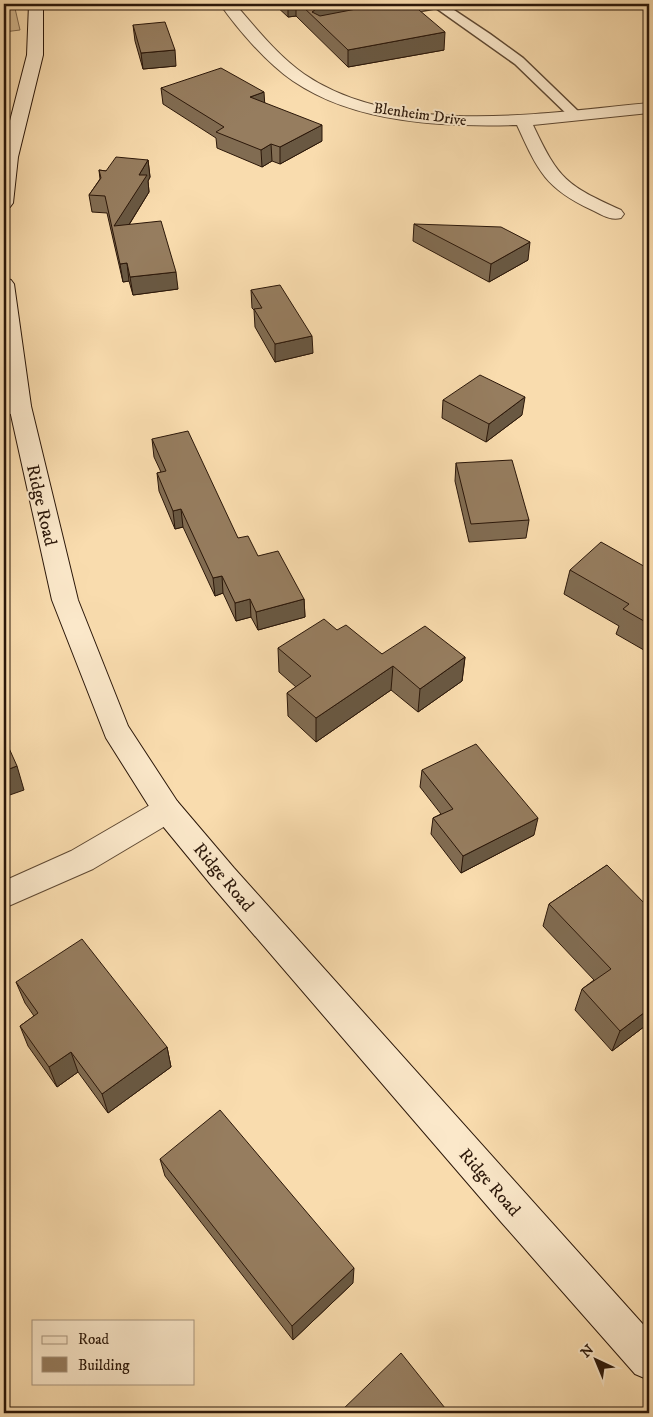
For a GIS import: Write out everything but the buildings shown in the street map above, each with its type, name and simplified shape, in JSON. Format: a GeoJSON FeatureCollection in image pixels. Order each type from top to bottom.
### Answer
{"type":"FeatureCollection","features":[{"type":"Feature","properties":{"kind":"street"},"geometry":{"type":"LineString","coordinates":[[4,203],[6,157],[35,55],[36,4]]}},
{"type":"Feature","properties":{"kind":"street","name":"Blenheim Drive"},"geometry":{"type":"LineString","coordinates":[[227,4],[284,66],[310,85],[344,100],[387,112],[452,121],[524,122],[649,108]]}},
{"type":"Feature","properties":{"kind":"street"},"geometry":{"type":"LineString","coordinates":[[524,122],[538,151],[557,182],[615,214]]}},
{"type":"Feature","properties":{"kind":"street","name":"Ridge Road"},"geometry":{"type":"LineString","coordinates":[[4,284],[12,407],[64,600],[116,730],[167,810],[366,1042],[649,1360]]}},
{"type":"Feature","properties":{"kind":"street"},"geometry":{"type":"LineString","coordinates":[[4,896],[82,860],[167,810]]}},
{"type":"Feature","properties":{"kind":"lane"},"geometry":{"type":"LineString","coordinates":[[379,16],[438,4],[519,60],[576,116]]}},
{"type":"Feature","properties":{"kind":"shaded area"},"geometry":{"type":"Polygon","coordinates":[[[4,4],[14,4],[20,30],[4,32],[4,4]]]}}]}
